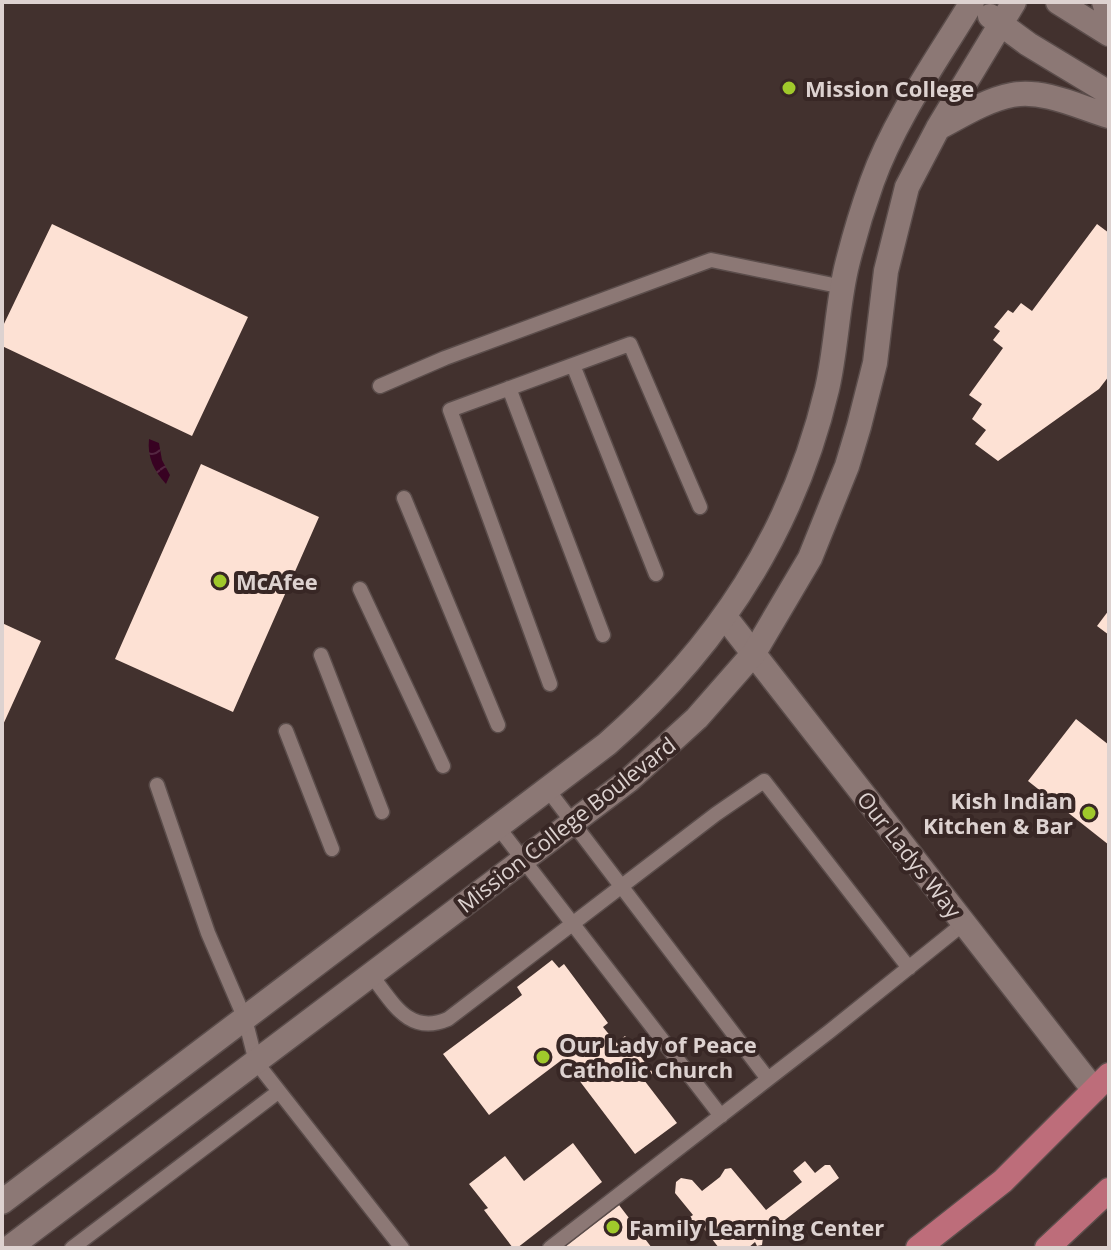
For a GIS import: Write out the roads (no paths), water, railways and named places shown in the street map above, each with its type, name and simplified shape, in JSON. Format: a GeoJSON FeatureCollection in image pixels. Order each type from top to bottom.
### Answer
{"type":"FeatureCollection","features":[{"type":"Feature","properties":{"kind":"main road"},"geometry":{"type":"LineString","coordinates":[[918,1248],[1003,1181],[1102,1083]]}},
{"type":"Feature","properties":{"kind":"main road"},"geometry":{"type":"LineString","coordinates":[[1047,1248],[1109,1190]]}},
{"type":"Feature","properties":{"kind":"street","name":"Mission College Boulevard"},"geometry":{"type":"LineString","coordinates":[[2,1202],[548,790],[648,708],[684,670],[725,617],[769,546],[806,463],[828,386],[843,287],[871,183],[887,143],[972,2],[1028,44],[1109,93]]}},
{"type":"Feature","properties":{"kind":"street","name":"Mission College Boulevard"},"geometry":{"type":"LineString","coordinates":[[9,1248],[573,823],[660,753],[697,718],[754,653],[810,558],[847,466],[875,363],[886,271],[907,187],[938,128],[1014,2]]}},
{"type":"Feature","properties":{"kind":"street"},"geometry":{"type":"LineString","coordinates":[[1058,2],[1109,34]]}},
{"type":"Feature","properties":{"kind":"street"},"geometry":{"type":"LineString","coordinates":[[1104,2],[1109,18]]}},
{"type":"Feature","properties":{"kind":"street"},"geometry":{"type":"LineString","coordinates":[[938,128],[978,107],[1012,95],[1036,94],[1109,116]]}},
{"type":"Feature","properties":{"kind":"street","name":"Our Ladys Way"},"geometry":{"type":"LineString","coordinates":[[725,617],[963,924],[1102,1083]]}},
{"type":"Feature","properties":{"kind":"lane"},"geometry":{"type":"LineString","coordinates":[[380,386],[445,358],[711,260],[843,287]]}},
{"type":"Feature","properties":{"kind":"lane"},"geometry":{"type":"LineString","coordinates":[[550,684],[450,410],[630,344],[700,507]]}},
{"type":"Feature","properties":{"kind":"lane"},"geometry":{"type":"LineString","coordinates":[[573,365],[656,574]]}},
{"type":"Feature","properties":{"kind":"lane"},"geometry":{"type":"LineString","coordinates":[[509,388],[603,635]]}},
{"type":"Feature","properties":{"kind":"lane"},"geometry":{"type":"LineString","coordinates":[[404,498],[498,725]]}},
{"type":"Feature","properties":{"kind":"lane"},"geometry":{"type":"LineString","coordinates":[[360,589],[443,766]]}},
{"type":"Feature","properties":{"kind":"lane"},"geometry":{"type":"LineString","coordinates":[[321,655],[382,812]]}},
{"type":"Feature","properties":{"kind":"lane"},"geometry":{"type":"LineString","coordinates":[[286,731],[332,849]]}},
{"type":"Feature","properties":{"kind":"lane"},"geometry":{"type":"LineString","coordinates":[[371,975],[408,1019],[434,1025],[448,1019],[716,814],[764,781],[909,968]]}},
{"type":"Feature","properties":{"kind":"lane"},"geometry":{"type":"LineString","coordinates":[[157,785],[208,933],[245,1019],[256,1062],[402,1248]]}},
{"type":"Feature","properties":{"kind":"lane"},"geometry":{"type":"LineString","coordinates":[[548,790],[768,1079]]}},
{"type":"Feature","properties":{"kind":"lane"},"geometry":{"type":"LineString","coordinates":[[498,827],[721,1116]]}},
{"type":"Feature","properties":{"kind":"lane"},"geometry":{"type":"LineString","coordinates":[[550,1248],[963,924]]}},
{"type":"Feature","properties":{"kind":"lane"},"geometry":{"type":"LineString","coordinates":[[72,1248],[278,1092]]}},
{"type":"Feature","properties":{"kind":"water"},"geometry":{"type":"Polygon","coordinates":[[[149,439],[159,443],[162,460],[170,475],[166,484],[152,463],[149,439]]]}},
{"type":"Feature","properties":{"kind":"place","name":"Mission College"},"geometry":{"type":"Point","coordinates":[789,88]}},
{"type":"Feature","properties":{"kind":"place","name":"McAfee"},"geometry":{"type":"Point","coordinates":[220,581]}},
{"type":"Feature","properties":{"kind":"place","name":"Kish Indian Kitchen & Bar"},"geometry":{"type":"Point","coordinates":[1089,813]}},
{"type":"Feature","properties":{"kind":"place","name":"Our Lady of Peace Catholic Church"},"geometry":{"type":"Point","coordinates":[543,1057]}},
{"type":"Feature","properties":{"kind":"place","name":"Family Learning Center"},"geometry":{"type":"Point","coordinates":[613,1227]}}]}
